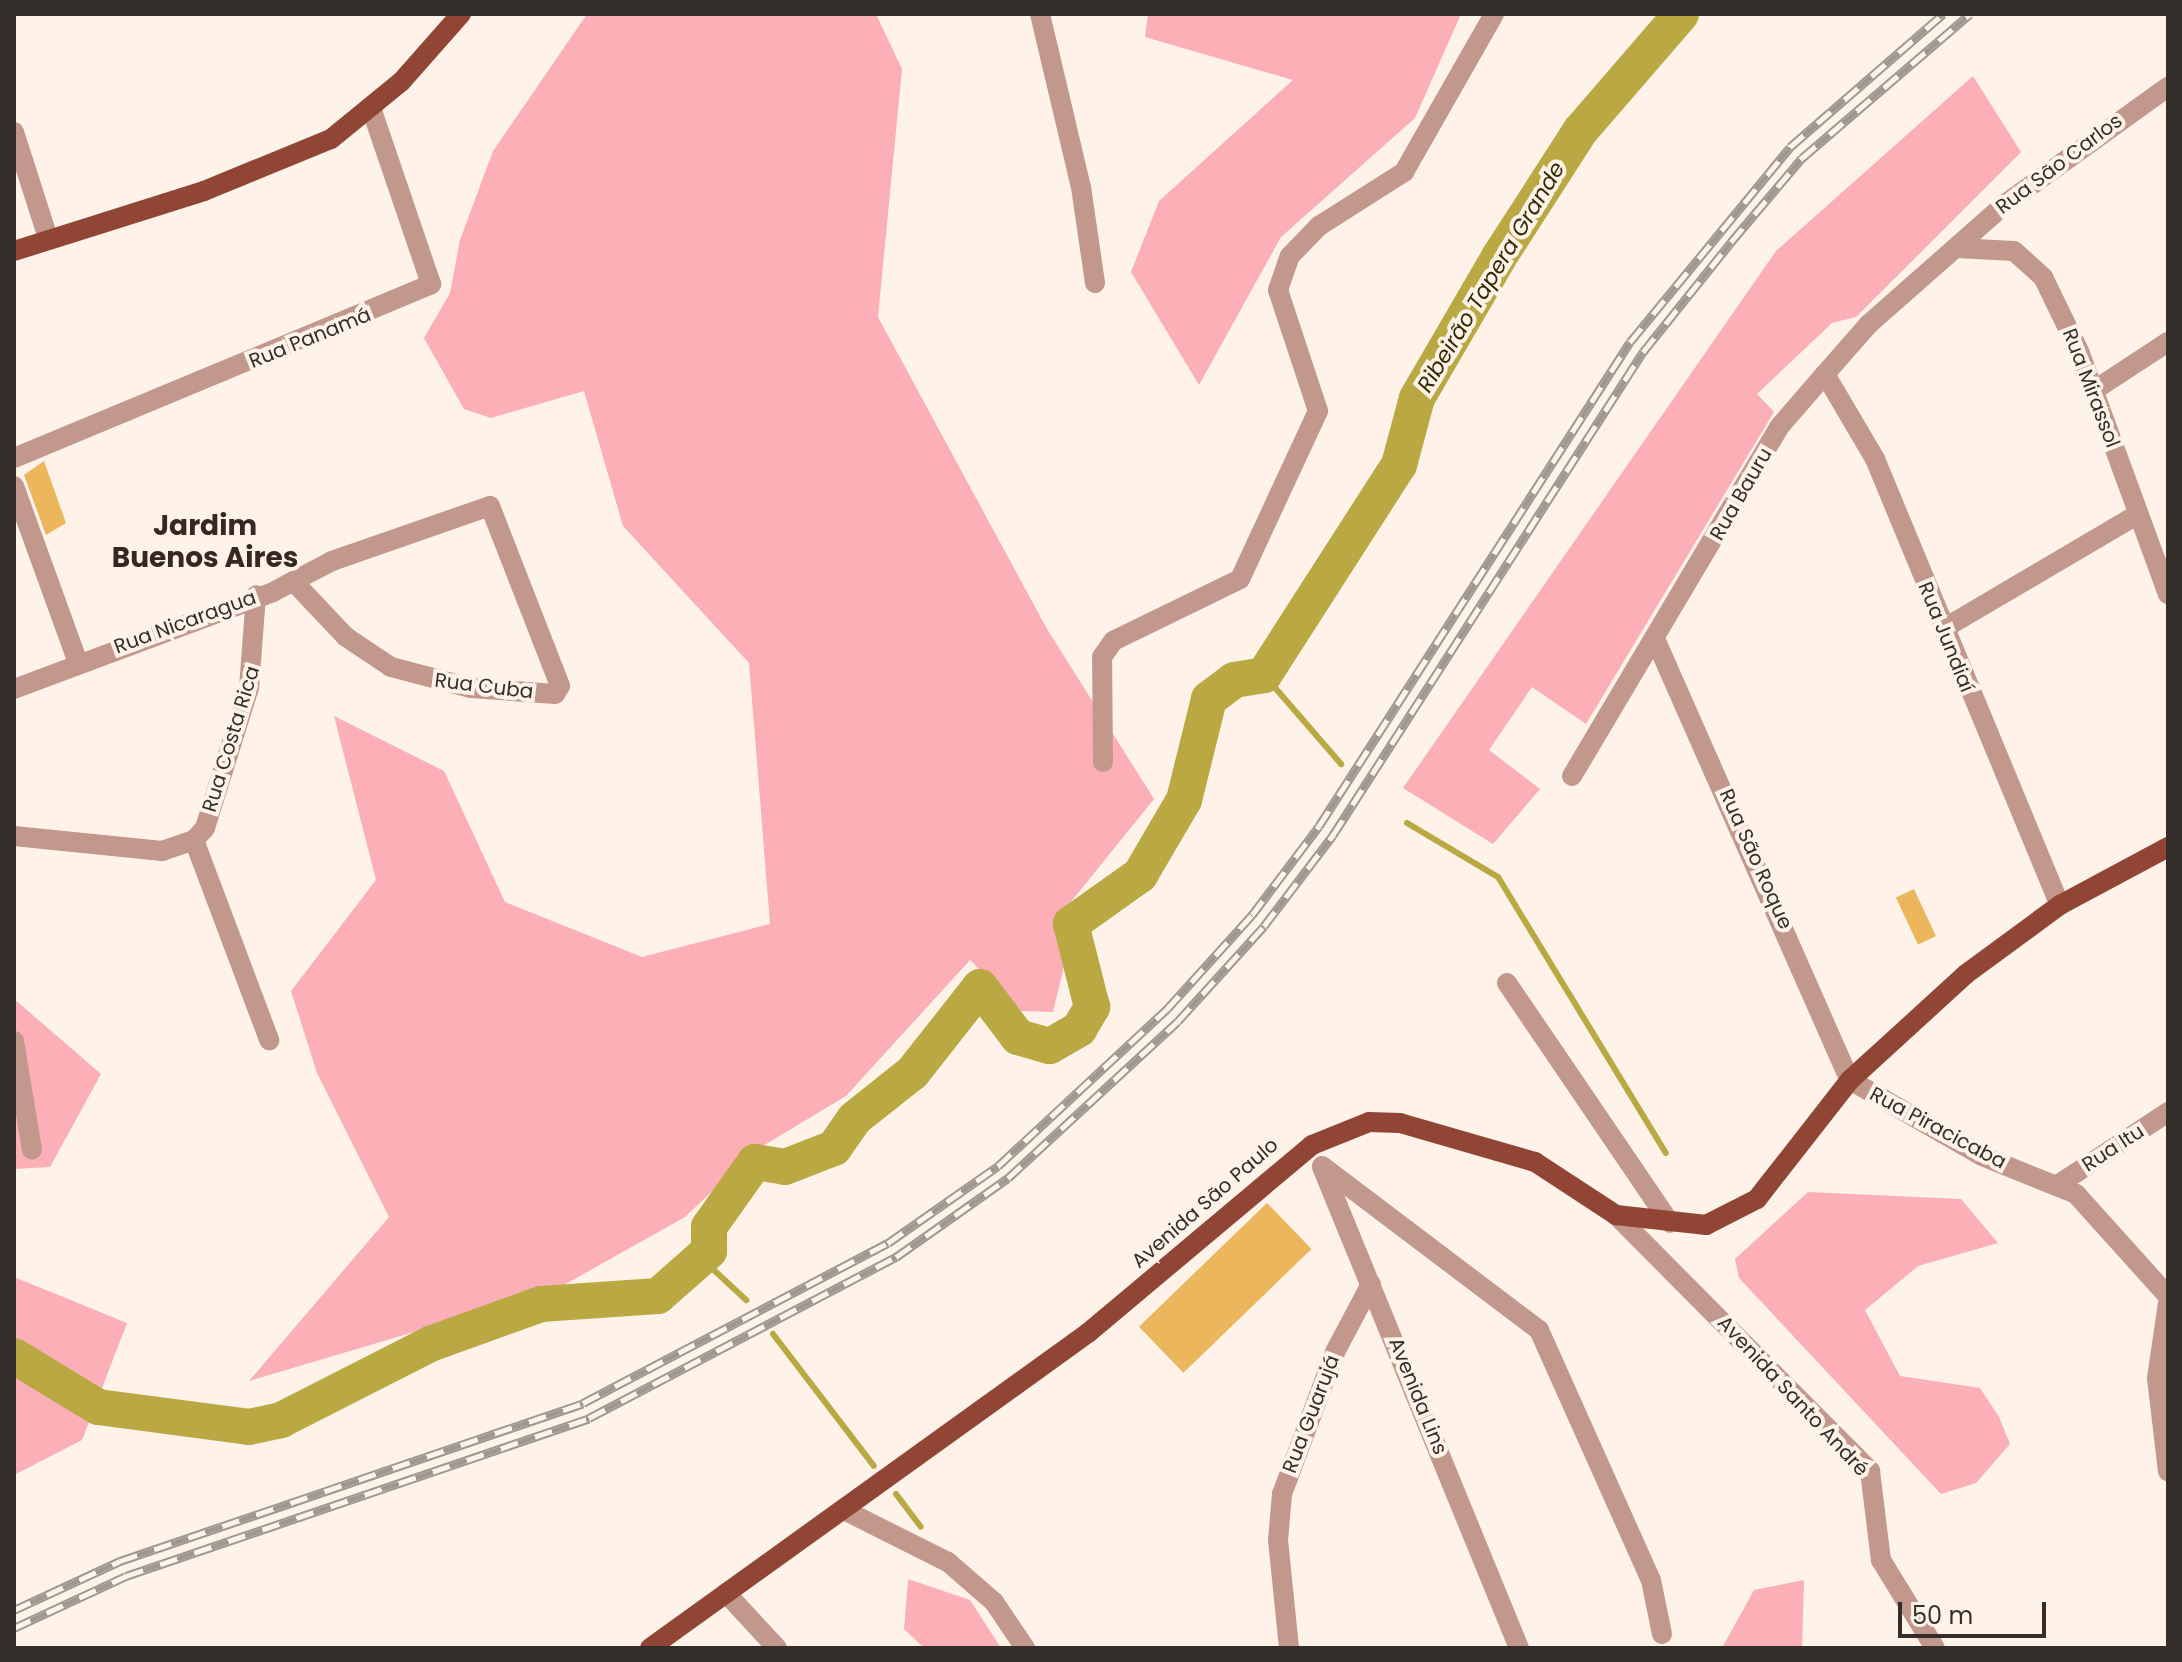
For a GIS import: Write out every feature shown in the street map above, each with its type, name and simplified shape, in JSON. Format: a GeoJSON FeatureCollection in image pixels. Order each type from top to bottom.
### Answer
{"type":"FeatureCollection","features":[{"type":"Feature","properties":{"kind":"main road"},"geometry":{"type":"LineString","coordinates":[[14,251],[204,191],[331,139],[371,108],[461,14]]}},
{"type":"Feature","properties":{"kind":"main road","name":"Avenida São Paulo"},"geometry":{"type":"LineString","coordinates":[[650,1648],[1088,1333],[1312,1145],[1369,1122],[1400,1123],[1535,1162],[1616,1215],[1706,1225],[1757,1199],[1850,1080],[1966,974],[2060,905],[2168,847]]}},
{"type":"Feature","properties":{"kind":"street"},"geometry":{"type":"LineString","coordinates":[[1040,14],[1081,187],[1095,283]]}},
{"type":"Feature","properties":{"kind":"street"},"geometry":{"type":"LineString","coordinates":[[1103,762],[1102,657],[1113,641],[1240,579],[1318,411],[1278,290],[1290,256],[1319,226],[1404,172],[1494,14]]}},
{"type":"Feature","properties":{"kind":"street","name":"Rua São Carlos"},"geometry":{"type":"LineString","coordinates":[[1956,248],[2059,160],[2168,87]]}},
{"type":"Feature","properties":{"kind":"street","name":"Rua Panamá"},"geometry":{"type":"LineString","coordinates":[[14,458],[431,284],[371,108]]}},
{"type":"Feature","properties":{"kind":"street"},"geometry":{"type":"LineString","coordinates":[[14,132],[48,238]]}},
{"type":"Feature","properties":{"kind":"street","name":"Rua Bauru"},"geometry":{"type":"LineString","coordinates":[[1572,776],[1656,641],[1780,426],[1869,324],[1956,248]]}},
{"type":"Feature","properties":{"kind":"street","name":"Rua Mirassol"},"geometry":{"type":"LineString","coordinates":[[1956,248],[1996,248],[2029,261],[2061,310],[2167,589]]}},
{"type":"Feature","properties":{"kind":"street"},"geometry":{"type":"LineString","coordinates":[[2093,391],[2168,342]]}},
{"type":"Feature","properties":{"kind":"street","name":"Rua Jundiaí"},"geometry":{"type":"LineString","coordinates":[[1825,374],[1875,459],[2060,905]]}},
{"type":"Feature","properties":{"kind":"street"},"geometry":{"type":"LineString","coordinates":[[14,486],[77,660]]}},
{"type":"Feature","properties":{"kind":"street","name":"Rua Nicaragua"},"geometry":{"type":"LineString","coordinates":[[14,689],[77,660],[490,506]]}},
{"type":"Feature","properties":{"kind":"street","name":"Rua Cuba"},"geometry":{"type":"LineString","coordinates":[[293,581],[346,637],[391,667],[438,683],[555,694],[560,686],[490,506]]}},
{"type":"Feature","properties":{"kind":"street"},"geometry":{"type":"LineString","coordinates":[[1943,629],[2138,514]]}},
{"type":"Feature","properties":{"kind":"street","name":"Rua Costa Rica"},"geometry":{"type":"LineString","coordinates":[[194,840],[205,828],[249,688],[256,595]]}},
{"type":"Feature","properties":{"kind":"street","name":"Rua São Roque"},"geometry":{"type":"LineString","coordinates":[[1656,641],[1850,1080]]}},
{"type":"Feature","properties":{"kind":"street"},"geometry":{"type":"LineString","coordinates":[[14,836],[162,851],[194,840],[269,1040]]}},
{"type":"Feature","properties":{"kind":"street"},"geometry":{"type":"LineString","coordinates":[[1507,983],[1670,1223]]}},
{"type":"Feature","properties":{"kind":"street"},"geometry":{"type":"LineString","coordinates":[[14,1041],[32,1150]]}},
{"type":"Feature","properties":{"kind":"street","name":"Rua Piracicaba"},"geometry":{"type":"LineString","coordinates":[[1850,1080],[1982,1156],[2059,1184],[2093,1209],[2168,1296]]}},
{"type":"Feature","properties":{"kind":"street","name":"Rua Itu"},"geometry":{"type":"LineString","coordinates":[[2059,1184],[2168,1112]]}},
{"type":"Feature","properties":{"kind":"street","name":"Avenida Lins"},"geometry":{"type":"LineString","coordinates":[[1312,1145],[1519,1648]]}},
{"type":"Feature","properties":{"kind":"street"},"geometry":{"type":"LineString","coordinates":[[1322,1166],[1539,1330],[1651,1580],[1662,1634]]}},
{"type":"Feature","properties":{"kind":"street","name":"Avenida Santo André"},"geometry":{"type":"LineString","coordinates":[[1616,1215],[1870,1471],[1881,1560],[1935,1648]]}},
{"type":"Feature","properties":{"kind":"street","name":"Rua Guarujá"},"geometry":{"type":"LineString","coordinates":[[1289,1648],[1278,1540],[1282,1494],[1335,1352],[1371,1284]]}},
{"type":"Feature","properties":{"kind":"street"},"geometry":{"type":"LineString","coordinates":[[2168,1303],[2157,1378],[2168,1471]]}},
{"type":"Feature","properties":{"kind":"street"},"geometry":{"type":"LineString","coordinates":[[844,1510],[948,1562],[994,1602],[1025,1648]]}},
{"type":"Feature","properties":{"kind":"street"},"geometry":{"type":"LineString","coordinates":[[726,1593],[777,1648]]}},
{"type":"Feature","properties":{"kind":"shaded area"},"geometry":{"type":"Polygon","coordinates":[[[587,14],[876,14],[902,69],[878,317],[1047,629],[1154,799],[1057,919],[1067,954],[1053,1012],[1020,1011],[970,960],[846,1096],[756,1150],[685,1217],[555,1290],[249,1381],[389,1217],[317,1073],[291,991],[376,880],[334,716],[444,771],[505,902],[642,957],[770,924],[749,663],[623,526],[584,391],[491,418],[464,409],[424,338],[450,293],[460,240],[493,151],[587,14]]]}},
{"type":"Feature","properties":{"kind":"shaded area"},"geometry":{"type":"Polygon","coordinates":[[[1148,14],[1461,14],[1415,118],[1281,237],[1199,385],[1131,272],[1159,201],[1293,80],[1145,37],[1148,14]]]}},
{"type":"Feature","properties":{"kind":"shaded area"},"geometry":{"type":"Polygon","coordinates":[[[1973,76],[2021,152],[1856,317],[1832,323],[1757,394],[1774,412],[1586,724],[1532,687],[1489,750],[1540,789],[1493,844],[1403,788],[1776,251],[1973,76]]]}},
{"type":"Feature","properties":{"kind":"shaded area"},"geometry":{"type":"Polygon","coordinates":[[[14,999],[101,1074],[50,1167],[14,1169],[14,999]]]}},
{"type":"Feature","properties":{"kind":"shaded area"},"geometry":{"type":"Polygon","coordinates":[[[1808,1192],[1961,1199],[1998,1243],[1918,1266],[1865,1310],[1900,1376],[1980,1388],[1999,1417],[2010,1444],[1976,1483],[1941,1494],[1739,1278],[1735,1259],[1808,1192]]]}},
{"type":"Feature","properties":{"kind":"shaded area"},"geometry":{"type":"Polygon","coordinates":[[[14,1277],[127,1323],[82,1440],[14,1475],[14,1277]]]}},
{"type":"Feature","properties":{"kind":"shaded area"},"geometry":{"type":"Polygon","coordinates":[[[908,1579],[970,1600],[1001,1648],[924,1648],[904,1629],[908,1579]]]}},
{"type":"Feature","properties":{"kind":"shaded area"},"geometry":{"type":"Polygon","coordinates":[[[1804,1580],[1802,1648],[1722,1648],[1754,1590],[1804,1580]]]}},
{"type":"Feature","properties":{"kind":"building"},"geometry":{"type":"Polygon","coordinates":[[[44,461],[66,523],[46,535],[24,475],[44,461]]]}},
{"type":"Feature","properties":{"kind":"building"},"geometry":{"type":"Polygon","coordinates":[[[1914,889],[1936,936],[1918,945],[1896,897],[1914,889]]]}},
{"type":"Feature","properties":{"kind":"building"},"geometry":{"type":"Polygon","coordinates":[[[1267,1203],[1311,1249],[1183,1373],[1139,1327],[1267,1203]]]}},
{"type":"Feature","properties":{"kind":"waterway","name":"Ribeirão Tapera Grande"},"geometry":{"type":"LineString","coordinates":[[14,1356],[98,1407],[249,1427],[281,1420],[430,1344],[541,1304],[658,1296],[709,1251],[709,1227],[755,1162],[785,1167],[834,1148],[854,1119],[913,1072],[980,987],[1018,1037],[1050,1046],[1079,1029],[1092,1007],[1071,924],[1140,875],[1184,800],[1209,699],[1234,680],[1264,675],[1399,465],[1417,398],[1499,257],[1581,130],[1681,14]]}},
{"type":"Feature","properties":{"kind":"waterway"},"geometry":{"type":"LineString","coordinates":[[1264,675],[1341,764]]}},
{"type":"Feature","properties":{"kind":"waterway"},"geometry":{"type":"LineString","coordinates":[[1407,823],[1498,877],[1666,1153]]}},
{"type":"Feature","properties":{"kind":"waterway"},"geometry":{"type":"LineString","coordinates":[[701,1258],[746,1300]]}},
{"type":"Feature","properties":{"kind":"waterway"},"geometry":{"type":"LineString","coordinates":[[773,1334],[874,1466]]}},
{"type":"Feature","properties":{"kind":"waterway"},"geometry":{"type":"LineString","coordinates":[[896,1494],[921,1527]]}},
{"type":"Feature","properties":{"kind":"railway"},"geometry":{"type":"LineString","coordinates":[[14,1610],[120,1561],[583,1403],[888,1243],[998,1166],[1167,1009],[1252,915],[1319,826],[1630,342],[1790,147],[1943,14]]}},
{"type":"Feature","properties":{"kind":"railway"},"geometry":{"type":"LineString","coordinates":[[14,1628],[126,1576],[589,1418],[896,1257],[1008,1178],[1178,1021],[1264,926],[1333,835],[1643,352],[1731,242],[1802,158],[1970,14]]}},
{"type":"Feature","properties":{"kind":"district","name":"Jardim Buenos Aires"},"geometry":{"type":"Point","coordinates":[205,542]}}]}
